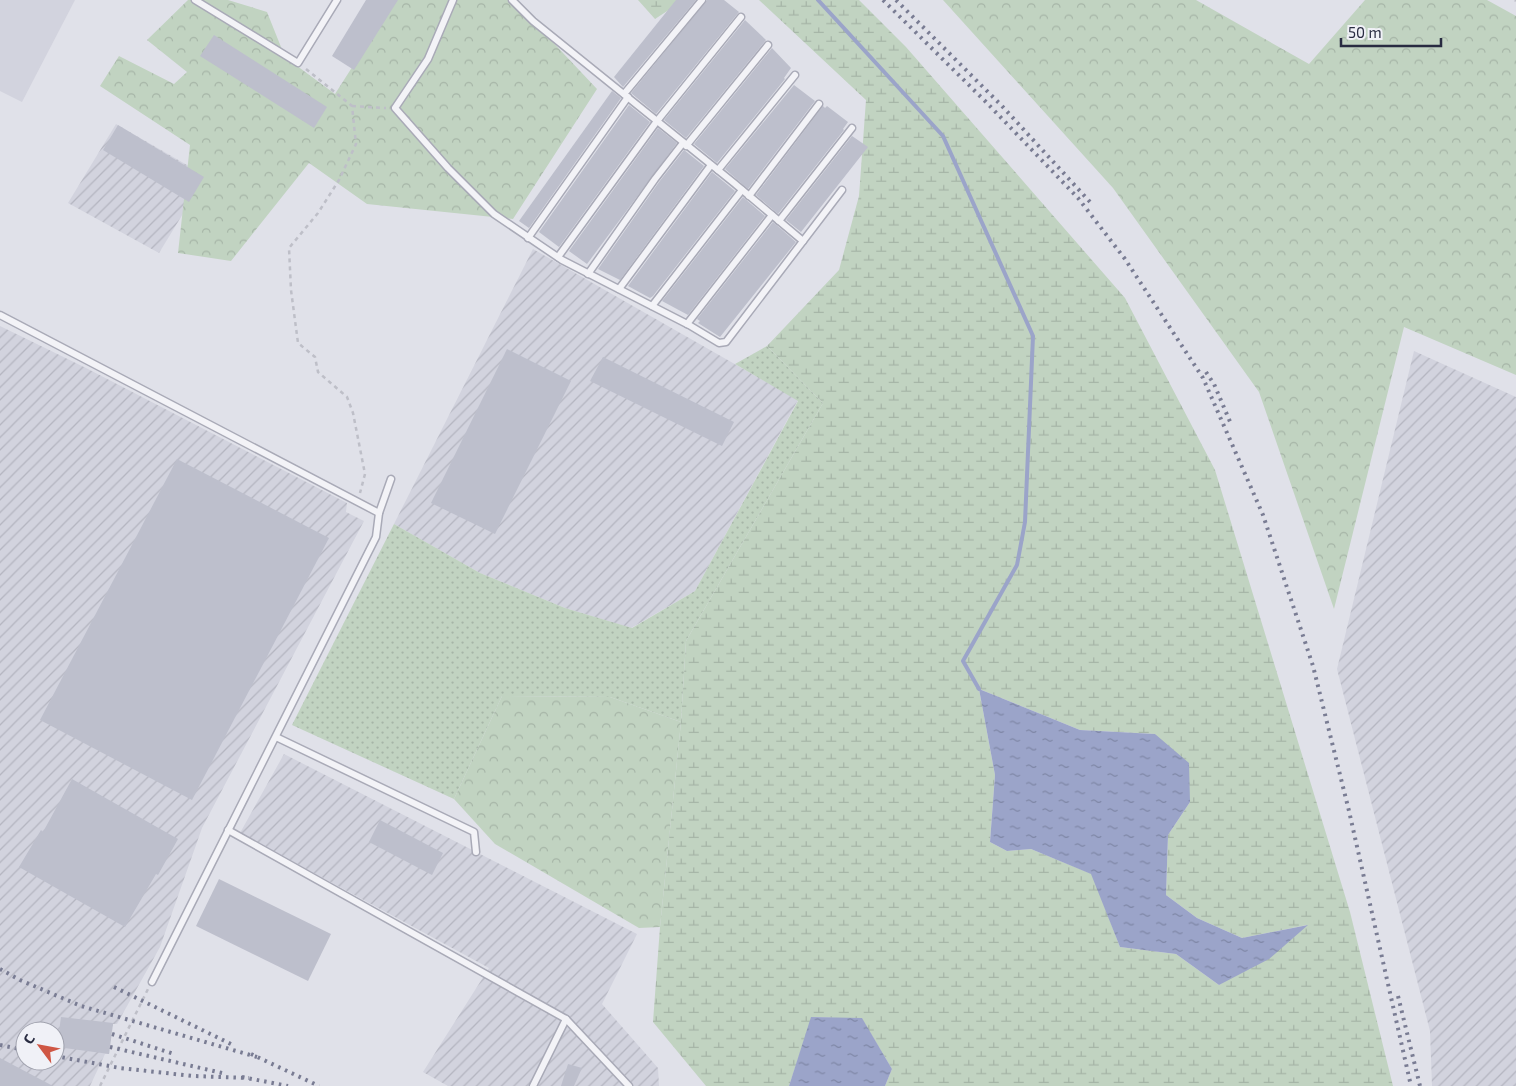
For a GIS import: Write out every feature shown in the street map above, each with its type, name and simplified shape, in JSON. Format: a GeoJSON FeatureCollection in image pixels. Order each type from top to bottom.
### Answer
{"type":"FeatureCollection","features":[{"type":"Feature","properties":{"kind":"lane"},"geometry":{"type":"LineString","coordinates":[[194,0],[298,63],[337,0]]}},
{"type":"Feature","properties":{"kind":"lane"},"geometry":{"type":"LineString","coordinates":[[453,0],[428,58],[395,108],[427,146],[494,214],[558,257],[687,324],[719,343],[726,342],[842,190]]}},
{"type":"Feature","properties":{"kind":"lane"},"geometry":{"type":"LineString","coordinates":[[512,0],[533,21],[803,241]]}},
{"type":"Feature","properties":{"kind":"lane"},"geometry":{"type":"LineString","coordinates":[[528,238],[626,96],[702,0]]}},
{"type":"Feature","properties":{"kind":"lane"},"geometry":{"type":"LineString","coordinates":[[558,257],[657,121],[741,17]]}},
{"type":"Feature","properties":{"kind":"lane"},"geometry":{"type":"LineString","coordinates":[[588,274],[655,179],[768,46]]}},
{"type":"Feature","properties":{"kind":"lane"},"geometry":{"type":"LineString","coordinates":[[718,170],[795,75]]}},
{"type":"Feature","properties":{"kind":"lane"},"geometry":{"type":"LineString","coordinates":[[749,196],[819,104]]}},
{"type":"Feature","properties":{"kind":"lane"},"geometry":{"type":"LineString","coordinates":[[779,221],[852,128]]}},
{"type":"Feature","properties":{"kind":"lane"},"geometry":{"type":"LineString","coordinates":[[619,289],[711,165]]}},
{"type":"Feature","properties":{"kind":"lane"},"geometry":{"type":"LineString","coordinates":[[652,306],[742,190]]}},
{"type":"Feature","properties":{"kind":"lane"},"geometry":{"type":"LineString","coordinates":[[687,324],[772,215]]}},
{"type":"Feature","properties":{"kind":"lane"},"geometry":{"type":"LineString","coordinates":[[0,315],[378,513]]}},
{"type":"Feature","properties":{"kind":"lane"},"geometry":{"type":"LineString","coordinates":[[152,982],[376,537],[378,513],[391,479]]}},
{"type":"Feature","properties":{"kind":"lane"},"geometry":{"type":"LineString","coordinates":[[276,736],[474,832],[476,852]]}},
{"type":"Feature","properties":{"kind":"lane"},"geometry":{"type":"LineString","coordinates":[[228,830],[566,1019],[629,1086]]}},
{"type":"Feature","properties":{"kind":"lane"},"geometry":{"type":"LineString","coordinates":[[533,1086],[566,1019]]}},
{"type":"Feature","properties":{"kind":"path"},"geometry":{"type":"LineString","coordinates":[[298,63],[352,106],[395,108]]}},
{"type":"Feature","properties":{"kind":"path"},"geometry":{"type":"LineString","coordinates":[[352,106],[356,144],[340,180],[318,213],[289,248],[291,290],[298,343],[315,357],[318,372],[347,397],[353,413],[365,474],[358,502]]}},
{"type":"Feature","properties":{"kind":"path"},"geometry":{"type":"LineString","coordinates":[[100,1086],[152,982]]}},
{"type":"Feature","properties":{"kind":"shaded area"},"geometry":{"type":"Polygon","coordinates":[[[0,0],[75,0],[22,102],[0,91],[0,0]]]}},
{"type":"Feature","properties":{"kind":"shaded area"},"geometry":{"type":"Polygon","coordinates":[[[116,124],[206,176],[159,253],[68,203],[116,124]]]}},
{"type":"Feature","properties":{"kind":"shaded area"},"geometry":{"type":"Polygon","coordinates":[[[533,249],[798,400],[695,591],[631,628],[565,608],[480,573],[394,524],[533,249]]]}},
{"type":"Feature","properties":{"kind":"shaded area"},"geometry":{"type":"Polygon","coordinates":[[[0,326],[86,368],[347,503],[346,512],[364,521],[202,828],[160,947],[117,1024],[113,1024],[109,1054],[105,1054],[90,1086],[4,1086],[0,1084],[0,326]]]}},
{"type":"Feature","properties":{"kind":"shaded area"},"geometry":{"type":"Polygon","coordinates":[[[1414,351],[1516,397],[1516,1086],[1432,1086],[1430,1031],[1337,669],[1414,351]]]}},
{"type":"Feature","properties":{"kind":"shaded area"},"geometry":{"type":"Polygon","coordinates":[[[284,754],[637,934],[602,1004],[658,1068],[659,1086],[448,1086],[423,1072],[489,968],[240,833],[284,754]]]}},
{"type":"Feature","properties":{"kind":"green space"},"geometry":{"type":"Polygon","coordinates":[[[188,0],[228,0],[267,12],[285,57],[335,94],[395,0],[513,0],[597,89],[513,219],[367,204],[309,163],[231,261],[178,253],[190,145],[100,86],[119,56],[174,84],[187,72],[147,40],[188,0]]]}},
{"type":"Feature","properties":{"kind":"green space"},"geometry":{"type":"Polygon","coordinates":[[[638,0],[684,0],[655,19],[638,0]]]}},
{"type":"Feature","properties":{"kind":"green space"},"geometry":{"type":"Polygon","coordinates":[[[759,0],[859,0],[906,47],[1125,298],[1215,470],[1350,912],[1393,1086],[885,1086],[892,1069],[862,1019],[812,1017],[789,1086],[706,1086],[653,1022],[660,927],[681,722],[686,641],[823,403],[767,346],[839,270],[859,196],[866,100],[759,0]],[[979,689],[995,775],[990,842],[1007,851],[1031,849],[1092,874],[1120,947],[1176,954],[1219,985],[1307,925],[1242,938],[1197,918],[1166,895],[1168,835],[1190,802],[1155,734],[1080,730],[979,689]]]}},
{"type":"Feature","properties":{"kind":"green space"},"geometry":{"type":"Polygon","coordinates":[[[943,0],[1196,0],[1309,64],[1365,0],[1487,0],[1516,16],[1516,375],[1404,327],[1334,609],[1259,392],[1113,188],[943,0]]]}},
{"type":"Feature","properties":{"kind":"green space"},"geometry":{"type":"Polygon","coordinates":[[[767,346],[823,403],[686,641],[681,722],[610,697],[502,696],[454,799],[292,725],[394,524],[480,573],[565,608],[632,628],[695,591],[798,401],[735,364],[767,346]]]}},
{"type":"Feature","properties":{"kind":"green space"},"geometry":{"type":"Polygon","coordinates":[[[502,696],[610,697],[681,722],[660,927],[639,928],[495,844],[454,799],[502,696]]]}},
{"type":"Feature","properties":{"kind":"water"},"geometry":{"type":"Polygon","coordinates":[[[979,689],[1080,730],[1155,734],[1189,763],[1190,802],[1168,835],[1166,895],[1197,918],[1242,938],[1308,925],[1269,959],[1219,985],[1176,954],[1120,947],[1091,874],[1031,849],[1007,851],[990,842],[995,775],[979,689]]]}},
{"type":"Feature","properties":{"kind":"water"},"geometry":{"type":"Polygon","coordinates":[[[811,1017],[862,1018],[892,1069],[885,1086],[789,1086],[811,1017]]]}},
{"type":"Feature","properties":{"kind":"building"},"geometry":{"type":"Polygon","coordinates":[[[366,0],[398,0],[354,70],[332,56],[366,0]]]}},
{"type":"Feature","properties":{"kind":"building"},"geometry":{"type":"Polygon","coordinates":[[[676,0],[696,0],[623,87],[614,77],[676,0]]]}},
{"type":"Feature","properties":{"kind":"building"},"geometry":{"type":"Polygon","coordinates":[[[707,0],[724,0],[739,12],[656,114],[631,93],[707,0]]]}},
{"type":"Feature","properties":{"kind":"building"},"geometry":{"type":"Polygon","coordinates":[[[745,20],[766,40],[686,138],[664,120],[745,20]]]}},
{"type":"Feature","properties":{"kind":"building"},"geometry":{"type":"Polygon","coordinates":[[[214,35],[327,107],[314,128],[200,56],[214,35]]]}},
{"type":"Feature","properties":{"kind":"building"},"geometry":{"type":"Polygon","coordinates":[[[772,48],[791,68],[785,79],[717,163],[694,144],[772,48]]]}},
{"type":"Feature","properties":{"kind":"building"},"geometry":{"type":"Polygon","coordinates":[[[794,85],[815,101],[748,189],[725,169],[794,85]]]}},
{"type":"Feature","properties":{"kind":"building"},"geometry":{"type":"Polygon","coordinates":[[[612,91],[621,98],[529,228],[519,221],[612,91]]]}},
{"type":"Feature","properties":{"kind":"building"},"geometry":{"type":"Polygon","coordinates":[[[629,105],[650,122],[559,247],[539,232],[629,105]]]}},
{"type":"Feature","properties":{"kind":"building"},"geometry":{"type":"Polygon","coordinates":[[[823,106],[825,108],[827,106],[848,122],[844,130],[778,214],[756,195],[823,106]]]}},
{"type":"Feature","properties":{"kind":"building"},"geometry":{"type":"Polygon","coordinates":[[[118,125],[204,177],[189,202],[103,150],[118,125]]]}},
{"type":"Feature","properties":{"kind":"building"},"geometry":{"type":"Polygon","coordinates":[[[658,128],[677,143],[587,264],[569,251],[658,128]]]}},
{"type":"Feature","properties":{"kind":"building"},"geometry":{"type":"Polygon","coordinates":[[[852,136],[868,147],[801,232],[786,220],[852,136]]]}},
{"type":"Feature","properties":{"kind":"building"},"geometry":{"type":"Polygon","coordinates":[[[684,150],[704,166],[620,280],[598,269],[659,182],[684,150]]]}},
{"type":"Feature","properties":{"kind":"building"},"geometry":{"type":"Polygon","coordinates":[[[712,172],[735,191],[653,296],[650,298],[628,286],[712,172]]]}},
{"type":"Feature","properties":{"kind":"building"},"geometry":{"type":"Polygon","coordinates":[[[743,197],[765,216],[688,315],[662,301],[743,197]]]}},
{"type":"Feature","properties":{"kind":"building"},"geometry":{"type":"Polygon","coordinates":[[[773,222],[796,242],[720,337],[698,323],[700,321],[697,319],[773,222]]]}},
{"type":"Feature","properties":{"kind":"building"},"geometry":{"type":"Polygon","coordinates":[[[507,349],[571,381],[495,534],[431,503],[507,349]]]}},
{"type":"Feature","properties":{"kind":"building"},"geometry":{"type":"Polygon","coordinates":[[[603,357],[734,422],[722,446],[590,381],[603,357]]]}},
{"type":"Feature","properties":{"kind":"building"},"geometry":{"type":"Polygon","coordinates":[[[177,459],[329,538],[192,800],[40,720],[177,459]]]}},
{"type":"Feature","properties":{"kind":"building"},"geometry":{"type":"Polygon","coordinates":[[[72,779],[178,839],[125,927],[19,867],[41,830],[43,832],[72,779]]]}},
{"type":"Feature","properties":{"kind":"building"},"geometry":{"type":"Polygon","coordinates":[[[380,820],[443,853],[432,875],[369,842],[380,820]]]}},
{"type":"Feature","properties":{"kind":"building"},"geometry":{"type":"Polygon","coordinates":[[[219,879],[331,934],[308,981],[196,926],[219,879]]]}},
{"type":"Feature","properties":{"kind":"building"},"geometry":{"type":"Polygon","coordinates":[[[61,1017],[113,1023],[109,1054],[65,1048],[65,1021],[60,1021],[61,1017]]]}},
{"type":"Feature","properties":{"kind":"building"},"geometry":{"type":"Polygon","coordinates":[[[0,1058],[15,1066],[15,1071],[25,1071],[53,1086],[0,1086],[0,1058]]]}},
{"type":"Feature","properties":{"kind":"building"},"geometry":{"type":"Polygon","coordinates":[[[568,1064],[582,1068],[574,1086],[561,1086],[568,1064]]]}},
{"type":"Feature","properties":{"kind":"waterway"},"geometry":{"type":"LineString","coordinates":[[818,0],[943,136],[1033,336],[1025,522],[1017,565],[963,661],[979,689]]}},
{"type":"Feature","properties":{"kind":"railway"},"geometry":{"type":"LineString","coordinates":[[883,0],[986,102],[1078,198],[1125,259],[1203,378],[1263,515],[1313,666],[1349,811],[1411,1086]]}},
{"type":"Feature","properties":{"kind":"railway"},"geometry":{"type":"LineString","coordinates":[[896,0],[1002,106],[1091,203]]}},
{"type":"Feature","properties":{"kind":"railway"},"geometry":{"type":"LineString","coordinates":[[1206,372],[1214,384],[1231,424]]}},
{"type":"Feature","properties":{"kind":"railway"},"geometry":{"type":"LineString","coordinates":[[0,969],[20,980],[81,1006],[257,1057]]}},
{"type":"Feature","properties":{"kind":"railway"},"geometry":{"type":"LineString","coordinates":[[114,987],[231,1044]]}},
{"type":"Feature","properties":{"kind":"railway"},"geometry":{"type":"LineString","coordinates":[[1398,996],[1420,1086]]}},
{"type":"Feature","properties":{"kind":"railway"},"geometry":{"type":"LineString","coordinates":[[112,1034],[174,1054]]}},
{"type":"Feature","properties":{"kind":"railway"},"geometry":{"type":"LineString","coordinates":[[0,1045],[15,1048]]}},
{"type":"Feature","properties":{"kind":"railway"},"geometry":{"type":"LineString","coordinates":[[110,1047],[222,1073]]}},
{"type":"Feature","properties":{"kind":"railway"},"geometry":{"type":"LineString","coordinates":[[251,1054],[319,1086]]}},
{"type":"Feature","properties":{"kind":"railway"},"geometry":{"type":"LineString","coordinates":[[65,1058],[120,1068],[193,1076],[249,1078]]}},
{"type":"Feature","properties":{"kind":"railway"},"geometry":{"type":"LineString","coordinates":[[242,1077],[288,1086]]}}]}
